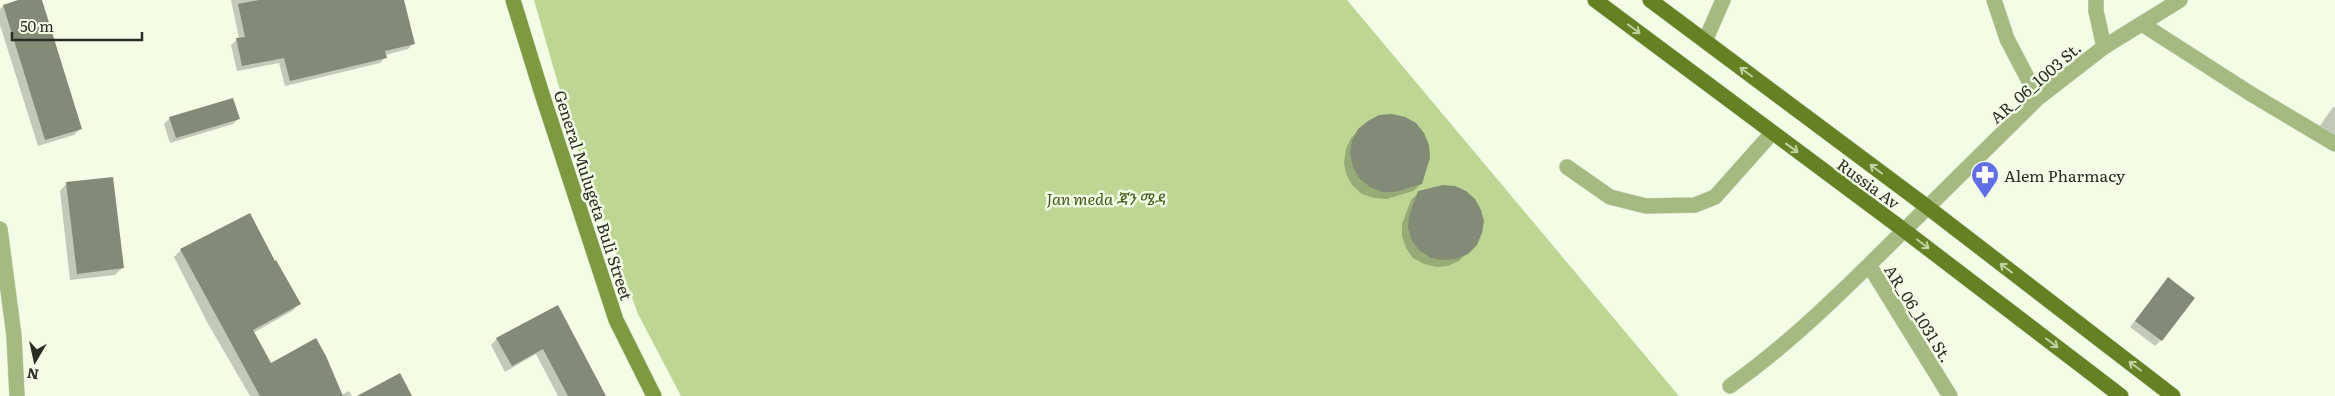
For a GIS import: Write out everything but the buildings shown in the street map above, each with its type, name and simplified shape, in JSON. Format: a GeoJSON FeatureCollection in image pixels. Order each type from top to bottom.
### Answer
{"type":"FeatureCollection","features":[{"type":"Feature","properties":{"kind":"main road","name":"General Mulugeta Buli Street"},"geometry":{"type":"LineString","coordinates":[[513,0],[616,320],[654,396]]}},
{"type":"Feature","properties":{"kind":"main road","name":"Russia Av"},"geometry":{"type":"LineString","coordinates":[[1595,0],[1905,231],[2121,396]]}},
{"type":"Feature","properties":{"kind":"main road","name":"Russia Av"},"geometry":{"type":"LineString","coordinates":[[1650,0],[1926,206],[2173,396]]}},
{"type":"Feature","properties":{"kind":"street"},"geometry":{"type":"LineString","coordinates":[[1705,41],[1723,0]]}},
{"type":"Feature","properties":{"kind":"street"},"geometry":{"type":"LineString","coordinates":[[1994,0],[2007,39],[2038,98]]}},
{"type":"Feature","properties":{"kind":"street"},"geometry":{"type":"LineString","coordinates":[[2096,0],[2096,11],[2104,47]]}},
{"type":"Feature","properties":{"kind":"street","name":"AR_06_1003 St."},"geometry":{"type":"LineString","coordinates":[[1905,231],[1926,206],[2038,98],[2104,47],[2180,0]]}},
{"type":"Feature","properties":{"kind":"street"},"geometry":{"type":"LineString","coordinates":[[2142,24],[2251,94],[2335,144]]}},
{"type":"Feature","properties":{"kind":"street"},"geometry":{"type":"LineString","coordinates":[[1567,167],[1610,197],[1646,206],[1695,205],[1715,197],[1772,133]]}},
{"type":"Feature","properties":{"kind":"street"},"geometry":{"type":"LineString","coordinates":[[0,229],[14,336],[17,396]]}},
{"type":"Feature","properties":{"kind":"street","name":"AR_06_1031 St."},"geometry":{"type":"LineString","coordinates":[[1905,231],[1869,265],[1950,396]]}},
{"type":"Feature","properties":{"kind":"street"},"geometry":{"type":"LineString","coordinates":[[1730,386],[1771,357],[1798,334],[1869,265]]}},
{"type":"Feature","properties":{"kind":"green space","name":"Jan meda ጃን ሜዳ"},"geometry":{"type":"Polygon","coordinates":[[[534,0],[1347,0],[1679,396],[681,396],[638,314],[573,136],[534,0]]]}},
{"type":"Feature","properties":{"kind":"place","name":"Alem Pharmacy"},"geometry":{"type":"Point","coordinates":[1985,199]}}]}
